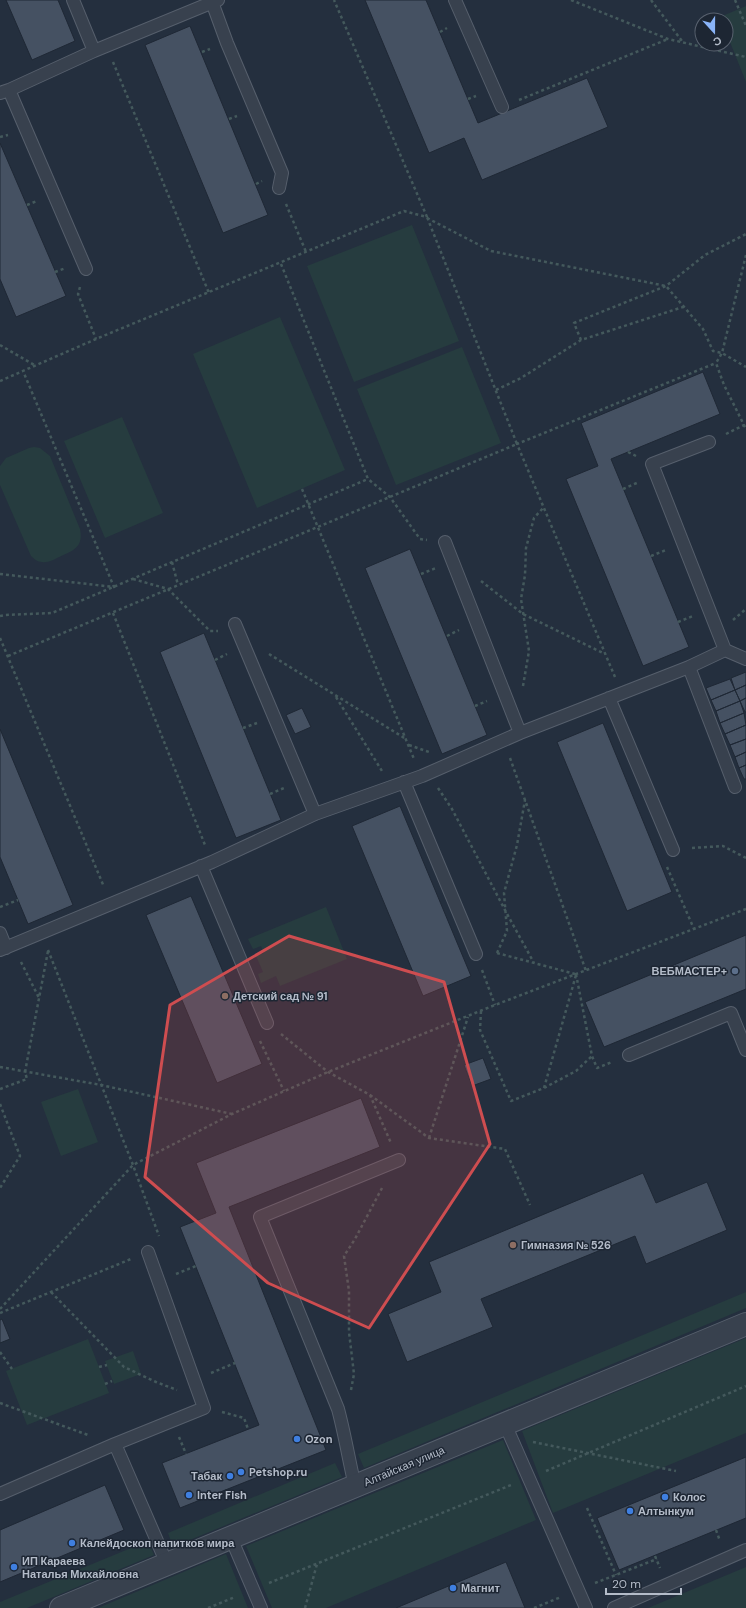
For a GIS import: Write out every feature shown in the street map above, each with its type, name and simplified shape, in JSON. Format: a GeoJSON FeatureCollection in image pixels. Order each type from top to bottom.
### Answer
{"type":"FeatureCollection","features":[{"type":"Feature","properties":{"kind":"street","name":"Алтайская улица"},"geometry":{"type":"LineString","coordinates":[[61,1608],[355,1486],[508,1431],[746,1324]]}},
{"type":"Feature","properties":{"kind":"lane"},"geometry":{"type":"LineString","coordinates":[[73,0],[94,51]]}},
{"type":"Feature","properties":{"kind":"lane"},"geometry":{"type":"LineString","coordinates":[[455,0],[502,107]]}},
{"type":"Feature","properties":{"kind":"lane"},"geometry":{"type":"LineString","coordinates":[[86,269],[4,92],[94,51],[215,1],[227,43],[282,172],[279,188]]}},
{"type":"Feature","properties":{"kind":"lane"},"geometry":{"type":"LineString","coordinates":[[710,442],[652,464],[725,650],[746,659]]}},
{"type":"Feature","properties":{"kind":"lane"},"geometry":{"type":"LineString","coordinates":[[445,542],[520,733]]}},
{"type":"Feature","properties":{"kind":"lane"},"geometry":{"type":"LineString","coordinates":[[238,631],[315,814]]}},
{"type":"Feature","properties":{"kind":"lane"},"geometry":{"type":"LineString","coordinates":[[0,933],[3,949],[206,864],[315,814],[425,774],[520,733],[689,667],[725,650]]}},
{"type":"Feature","properties":{"kind":"lane"},"geometry":{"type":"LineString","coordinates":[[689,667],[735,787]]}},
{"type":"Feature","properties":{"kind":"lane"},"geometry":{"type":"LineString","coordinates":[[609,698],[673,850]]}},
{"type":"Feature","properties":{"kind":"lane"},"geometry":{"type":"LineString","coordinates":[[404,782],[475,950]]}},
{"type":"Feature","properties":{"kind":"lane"},"geometry":{"type":"LineString","coordinates":[[206,864],[267,1023]]}},
{"type":"Feature","properties":{"kind":"lane"},"geometry":{"type":"LineString","coordinates":[[629,1055],[731,1013],[746,1050]]}},
{"type":"Feature","properties":{"kind":"lane"},"geometry":{"type":"LineString","coordinates":[[355,1486],[338,1409],[260,1217],[399,1160]]}},
{"type":"Feature","properties":{"kind":"lane"},"geometry":{"type":"LineString","coordinates":[[0,1494],[115,1444],[202,1403],[148,1252]]}},
{"type":"Feature","properties":{"kind":"lane"},"geometry":{"type":"LineString","coordinates":[[508,1431],[586,1608]]}},
{"type":"Feature","properties":{"kind":"lane"},"geometry":{"type":"LineString","coordinates":[[115,1444],[167,1564]]}},
{"type":"Feature","properties":{"kind":"lane"},"geometry":{"type":"LineString","coordinates":[[231,1538],[261,1608]]}},
{"type":"Feature","properties":{"kind":"lane"},"geometry":{"type":"LineString","coordinates":[[614,1608],[746,1550]]}},
{"type":"Feature","properties":{"kind":"path"},"geometry":{"type":"LineString","coordinates":[[334,0],[427,217],[517,444],[618,684],[609,698]]}},
{"type":"Feature","properties":{"kind":"path"},"geometry":{"type":"LineString","coordinates":[[571,0],[668,39],[746,57]]}},
{"type":"Feature","properties":{"kind":"path"},"geometry":{"type":"LineString","coordinates":[[651,0],[682,42]]}},
{"type":"Feature","properties":{"kind":"path"},"geometry":{"type":"LineString","coordinates":[[735,0],[746,26]]}},
{"type":"Feature","properties":{"kind":"path"},"geometry":{"type":"LineString","coordinates":[[502,107],[668,39]]}},
{"type":"Feature","properties":{"kind":"path"},"geometry":{"type":"LineString","coordinates":[[94,51],[111,56],[209,293]]}},
{"type":"Feature","properties":{"kind":"path"},"geometry":{"type":"LineString","coordinates":[[554,86],[556,90]]}},
{"type":"Feature","properties":{"kind":"path"},"geometry":{"type":"LineString","coordinates":[[279,188],[306,252]]}},
{"type":"Feature","properties":{"kind":"path"},"geometry":{"type":"LineString","coordinates":[[0,381],[404,211],[427,217],[491,251],[666,286],[703,329],[713,351],[722,353],[746,367]]}},
{"type":"Feature","properties":{"kind":"path"},"geometry":{"type":"LineString","coordinates":[[581,340],[574,323],[666,286],[705,254],[746,234]]}},
{"type":"Feature","properties":{"kind":"path"},"geometry":{"type":"LineString","coordinates":[[8,656],[517,444],[716,363],[722,353],[746,255]]}},
{"type":"Feature","properties":{"kind":"path"},"geometry":{"type":"LineString","coordinates":[[280,264],[368,479],[390,497],[420,538],[445,542]]}},
{"type":"Feature","properties":{"kind":"path"},"geometry":{"type":"LineString","coordinates":[[86,269],[78,294],[96,340]]}},
{"type":"Feature","properties":{"kind":"path"},"geometry":{"type":"LineString","coordinates":[[496,390],[521,378],[581,340],[683,307]]}},
{"type":"Feature","properties":{"kind":"path"},"geometry":{"type":"LineString","coordinates":[[0,345],[36,366]]}},
{"type":"Feature","properties":{"kind":"path"},"geometry":{"type":"LineString","coordinates":[[716,363],[724,385],[746,429]]}},
{"type":"Feature","properties":{"kind":"path"},"geometry":{"type":"LineString","coordinates":[[23,372],[114,587]]}},
{"type":"Feature","properties":{"kind":"path"},"geometry":{"type":"LineString","coordinates":[[0,616],[52,613],[368,479]]}},
{"type":"Feature","properties":{"kind":"path"},"geometry":{"type":"LineString","coordinates":[[302,489],[406,739],[425,774],[452,809],[534,963]]}},
{"type":"Feature","properties":{"kind":"path"},"geometry":{"type":"LineString","coordinates":[[513,716],[522,687],[529,650],[520,599],[525,575],[526,548],[534,518],[544,507]]}},
{"type":"Feature","properties":{"kind":"path"},"geometry":{"type":"LineString","coordinates":[[451,557],[523,614],[605,655]]}},
{"type":"Feature","properties":{"kind":"path"},"geometry":{"type":"LineString","coordinates":[[172,562],[178,585]]}},
{"type":"Feature","properties":{"kind":"path"},"geometry":{"type":"LineString","coordinates":[[0,574],[114,587]]}},
{"type":"Feature","properties":{"kind":"path"},"geometry":{"type":"LineString","coordinates":[[133,579],[168,589],[210,631],[238,631],[336,696],[406,739]]}},
{"type":"Feature","properties":{"kind":"path"},"geometry":{"type":"LineString","coordinates":[[113,613],[206,864]]}},
{"type":"Feature","properties":{"kind":"path"},"geometry":{"type":"LineString","coordinates":[[0,638],[111,904]]}},
{"type":"Feature","properties":{"kind":"path"},"geometry":{"type":"LineString","coordinates":[[336,696],[391,787]]}},
{"type":"Feature","properties":{"kind":"path"},"geometry":{"type":"LineString","coordinates":[[520,733],[508,752],[586,971]]}},
{"type":"Feature","properties":{"kind":"path"},"geometry":{"type":"LineString","coordinates":[[497,953],[507,931],[504,893],[517,844],[525,799]]}},
{"type":"Feature","properties":{"kind":"path"},"geometry":{"type":"LineString","coordinates":[[673,850],[723,846],[746,858]]}},
{"type":"Feature","properties":{"kind":"path"},"geometry":{"type":"LineString","coordinates":[[665,861],[694,929]]}},
{"type":"Feature","properties":{"kind":"path"},"geometry":{"type":"LineString","coordinates":[[0,908],[18,900]]}},
{"type":"Feature","properties":{"kind":"path"},"geometry":{"type":"LineString","coordinates":[[0,1309],[133,1165],[232,1114],[328,1072],[495,1005],[746,909]]}},
{"type":"Feature","properties":{"kind":"path"},"geometry":{"type":"LineString","coordinates":[[0,1313],[148,1252],[159,1235],[42,933]]}},
{"type":"Feature","properties":{"kind":"path"},"geometry":{"type":"LineString","coordinates":[[3,949],[18,955],[39,999]]}},
{"type":"Feature","properties":{"kind":"path"},"geometry":{"type":"LineString","coordinates":[[495,1005],[475,950],[497,953],[576,974]]}},
{"type":"Feature","properties":{"kind":"path"},"geometry":{"type":"LineString","coordinates":[[0,1089],[27,1079],[25,1072],[48,951]]}},
{"type":"Feature","properties":{"kind":"path"},"geometry":{"type":"LineString","coordinates":[[576,974],[592,1056],[597,1068],[629,1055]]}},
{"type":"Feature","properties":{"kind":"path"},"geometry":{"type":"LineString","coordinates":[[544,1088],[576,974]]}},
{"type":"Feature","properties":{"kind":"path"},"geometry":{"type":"LineString","coordinates":[[481,1011],[480,1030],[511,1101],[544,1088],[576,1071],[592,1056]]}},
{"type":"Feature","properties":{"kind":"path"},"geometry":{"type":"LineString","coordinates":[[429,1138],[469,1016]]}},
{"type":"Feature","properties":{"kind":"path"},"geometry":{"type":"LineString","coordinates":[[284,1091],[260,1040],[267,1023],[328,1072],[370,1095],[429,1138],[505,1149],[530,1205]]}},
{"type":"Feature","properties":{"kind":"path"},"geometry":{"type":"LineString","coordinates":[[0,1067],[101,1085],[232,1114]]}},
{"type":"Feature","properties":{"kind":"path"},"geometry":{"type":"LineString","coordinates":[[370,1095],[399,1160]]}},
{"type":"Feature","properties":{"kind":"path"},"geometry":{"type":"LineString","coordinates":[[0,1104],[20,1156],[0,1188]]}},
{"type":"Feature","properties":{"kind":"path"},"geometry":{"type":"LineString","coordinates":[[350,1397],[354,1374],[349,1332],[349,1291],[344,1256],[355,1239],[383,1186],[386,1165]]}},
{"type":"Feature","properties":{"kind":"path"},"geometry":{"type":"LineString","coordinates":[[51,1292],[124,1367],[202,1403],[244,1418],[248,1429]]}},
{"type":"Feature","properties":{"kind":"path"},"geometry":{"type":"LineString","coordinates":[[0,1352],[12,1369]]}},
{"type":"Feature","properties":{"kind":"path"},"geometry":{"type":"LineString","coordinates":[[194,1380],[235,1363]]}},
{"type":"Feature","properties":{"kind":"path"},"geometry":{"type":"LineString","coordinates":[[99,1367],[106,1365]]}},
{"type":"Feature","properties":{"kind":"path"},"geometry":{"type":"LineString","coordinates":[[105,1384],[112,1381]]}},
{"type":"Feature","properties":{"kind":"path"},"geometry":{"type":"LineString","coordinates":[[208,1608],[529,1478],[746,1386]]}},
{"type":"Feature","properties":{"kind":"path"},"geometry":{"type":"LineString","coordinates":[[0,1403],[115,1444]]}},
{"type":"Feature","properties":{"kind":"path"},"geometry":{"type":"LineString","coordinates":[[508,1431],[590,1452],[676,1471]]}},
{"type":"Feature","properties":{"kind":"path"},"geometry":{"type":"LineString","coordinates":[[587,1508],[616,1575]]}},
{"type":"Feature","properties":{"kind":"path"},"geometry":{"type":"LineString","coordinates":[[534,1608],[656,1559]]}},
{"type":"Feature","properties":{"kind":"path"},"geometry":{"type":"LineString","coordinates":[[305,1608],[317,1564]]}},
{"type":"Feature","properties":{"kind":"highlighted area"},"geometry":{"type":"Polygon","coordinates":[[[289,936],[444,982],[490,1144],[369,1328],[268,1283],[145,1177],[170,1005],[289,936]]]}},
{"type":"Feature","properties":{"kind":"green space"},"geometry":{"type":"Polygon","coordinates":[[[746,6],[746,82],[734,52],[734,12],[732,12],[746,6]]]}},
{"type":"Feature","properties":{"kind":"green space"},"geometry":{"type":"Polygon","coordinates":[[[412,225],[459,341],[354,382],[307,266],[412,225]]]}},
{"type":"Feature","properties":{"kind":"green space"},"geometry":{"type":"Polygon","coordinates":[[[280,317],[345,470],[257,508],[193,354],[280,317]]]}},
{"type":"Feature","properties":{"kind":"green space"},"geometry":{"type":"Polygon","coordinates":[[[462,347],[501,443],[396,485],[357,389],[462,347]]]}},
{"type":"Feature","properties":{"kind":"green space"},"geometry":{"type":"Polygon","coordinates":[[[122,417],[163,513],[105,538],[64,441],[122,417]]]}},
{"type":"Feature","properties":{"kind":"green space"},"geometry":{"type":"Polygon","coordinates":[[[34,447],[40,448],[50,456],[80,529],[81,535],[80,541],[76,548],[46,562],[39,561],[31,556],[0,485],[0,466],[6,458],[34,447]]]}},
{"type":"Feature","properties":{"kind":"green space"},"geometry":{"type":"Polygon","coordinates":[[[326,907],[347,959],[280,986],[276,976],[261,983],[258,974],[263,972],[256,956],[264,953],[261,946],[253,949],[248,939],[326,907]]]}},
{"type":"Feature","properties":{"kind":"green space"},"geometry":{"type":"Polygon","coordinates":[[[78,1089],[98,1142],[61,1156],[41,1102],[78,1089]]]}},
{"type":"Feature","properties":{"kind":"green space"},"geometry":{"type":"Polygon","coordinates":[[[746,1292],[746,1308],[364,1468],[358,1454],[746,1292]]]}},
{"type":"Feature","properties":{"kind":"green space"},"geometry":{"type":"Polygon","coordinates":[[[746,1338],[746,1433],[553,1513],[522,1431],[746,1338]]]}},
{"type":"Feature","properties":{"kind":"green space"},"geometry":{"type":"Polygon","coordinates":[[[88,1339],[109,1393],[27,1425],[6,1371],[88,1339]]]}},
{"type":"Feature","properties":{"kind":"green space"},"geometry":{"type":"Polygon","coordinates":[[[133,1351],[141,1374],[114,1384],[105,1361],[133,1351]]]}},
{"type":"Feature","properties":{"kind":"green space"},"geometry":{"type":"Polygon","coordinates":[[[503,1440],[536,1520],[326,1608],[272,1608],[246,1546],[503,1440]]]}},
{"type":"Feature","properties":{"kind":"green space"},"geometry":{"type":"Polygon","coordinates":[[[335,1463],[342,1477],[173,1547],[168,1533],[335,1463]]]}},
{"type":"Feature","properties":{"kind":"green space"},"geometry":{"type":"Polygon","coordinates":[[[148,1541],[154,1555],[27,1608],[0,1608],[0,1602],[148,1541]]]}},
{"type":"Feature","properties":{"kind":"green space"},"geometry":{"type":"Polygon","coordinates":[[[226,1554],[248,1608],[98,1608],[226,1554]]]}},
{"type":"Feature","properties":{"kind":"green space"},"geometry":{"type":"Polygon","coordinates":[[[746,1567],[746,1608],[648,1608],[746,1567]]]}},
{"type":"Feature","properties":{"kind":"building"},"geometry":{"type":"Polygon","coordinates":[[[6,0],[58,0],[75,41],[32,60],[6,0]]]}},
{"type":"Feature","properties":{"kind":"building"},"geometry":{"type":"Polygon","coordinates":[[[365,0],[426,0],[478,123],[587,78],[608,127],[482,180],[464,138],[429,153],[365,0]]]}},
{"type":"Feature","properties":{"kind":"building"},"geometry":{"type":"Polygon","coordinates":[[[190,26],[268,215],[223,233],[145,45],[190,26]]]}},
{"type":"Feature","properties":{"kind":"building"},"geometry":{"type":"Polygon","coordinates":[[[0,143],[66,296],[16,317],[0,279],[0,143]]]}},
{"type":"Feature","properties":{"kind":"building"},"geometry":{"type":"Polygon","coordinates":[[[703,372],[720,414],[611,459],[689,647],[643,666],[566,479],[598,466],[581,423],[703,372]]]}},
{"type":"Feature","properties":{"kind":"building"},"geometry":{"type":"Polygon","coordinates":[[[410,549],[487,735],[442,754],[365,568],[410,549]]]}},
{"type":"Feature","properties":{"kind":"building"},"geometry":{"type":"Polygon","coordinates":[[[204,633],[281,820],[236,838],[160,652],[204,633]]]}},
{"type":"Feature","properties":{"kind":"building"},"geometry":{"type":"Polygon","coordinates":[[[746,672],[746,685],[735,690],[731,678],[746,672]]]}},
{"type":"Feature","properties":{"kind":"building"},"geometry":{"type":"Polygon","coordinates":[[[730,679],[735,690],[711,700],[706,688],[730,679]]]}},
{"type":"Feature","properties":{"kind":"building"},"geometry":{"type":"Polygon","coordinates":[[[746,685],[746,698],[740,701],[735,690],[746,685]]]}},
{"type":"Feature","properties":{"kind":"building"},"geometry":{"type":"Polygon","coordinates":[[[735,690],[740,701],[716,711],[711,700],[735,690]]]}},
{"type":"Feature","properties":{"kind":"building"},"geometry":{"type":"Polygon","coordinates":[[[746,698],[746,712],[745,712],[740,701],[746,698]]]}},
{"type":"Feature","properties":{"kind":"building"},"geometry":{"type":"Polygon","coordinates":[[[740,701],[744,713],[720,723],[716,711],[740,701]]]}},
{"type":"Feature","properties":{"kind":"building"},"geometry":{"type":"Polygon","coordinates":[[[302,708],[311,727],[295,734],[286,715],[302,708]]]}},
{"type":"Feature","properties":{"kind":"building"},"geometry":{"type":"Polygon","coordinates":[[[744,713],[746,725],[725,734],[720,723],[744,713]]]}},
{"type":"Feature","properties":{"kind":"building"},"geometry":{"type":"Polygon","coordinates":[[[603,723],[672,892],[627,911],[557,742],[603,723]]]}},
{"type":"Feature","properties":{"kind":"building"},"geometry":{"type":"Polygon","coordinates":[[[746,725],[746,739],[730,745],[725,734],[746,725]]]}},
{"type":"Feature","properties":{"kind":"building"},"geometry":{"type":"Polygon","coordinates":[[[0,729],[73,905],[28,924],[0,857],[0,729]]]}},
{"type":"Feature","properties":{"kind":"building"},"geometry":{"type":"Polygon","coordinates":[[[746,739],[746,752],[735,757],[730,745],[746,739]]]}},
{"type":"Feature","properties":{"kind":"building"},"geometry":{"type":"Polygon","coordinates":[[[746,752],[746,765],[739,768],[735,757],[746,752]]]}},
{"type":"Feature","properties":{"kind":"building"},"geometry":{"type":"Polygon","coordinates":[[[746,765],[746,779],[744,779],[739,768],[746,765]]]}},
{"type":"Feature","properties":{"kind":"building"},"geometry":{"type":"Polygon","coordinates":[[[400,806],[471,976],[423,996],[352,826],[400,806]]]}},
{"type":"Feature","properties":{"kind":"building"},"geometry":{"type":"Polygon","coordinates":[[[191,896],[262,1064],[217,1083],[146,915],[191,896]]]}},
{"type":"Feature","properties":{"kind":"building"},"geometry":{"type":"Polygon","coordinates":[[[746,935],[746,989],[604,1047],[585,1002],[746,935]]]}},
{"type":"Feature","properties":{"kind":"building"},"geometry":{"type":"Polygon","coordinates":[[[483,1058],[491,1079],[472,1086],[464,1065],[483,1058]]]}},
{"type":"Feature","properties":{"kind":"building"},"geometry":{"type":"Polygon","coordinates":[[[361,1098],[380,1147],[229,1207],[326,1450],[180,1508],[162,1463],[259,1425],[180,1227],[216,1213],[196,1163],[361,1098]]]}},
{"type":"Feature","properties":{"kind":"building"},"geometry":{"type":"Polygon","coordinates":[[[643,1173],[656,1203],[707,1182],[727,1230],[646,1264],[635,1236],[481,1299],[493,1327],[407,1362],[388,1314],[441,1292],[429,1262],[643,1173]]]}},
{"type":"Feature","properties":{"kind":"building"},"geometry":{"type":"Polygon","coordinates":[[[2,1319],[10,1339],[0,1343],[0,1320],[2,1319]]]}},
{"type":"Feature","properties":{"kind":"building"},"geometry":{"type":"Polygon","coordinates":[[[746,1457],[746,1518],[619,1570],[597,1518],[746,1457]]]}},
{"type":"Feature","properties":{"kind":"building"},"geometry":{"type":"Polygon","coordinates":[[[105,1485],[124,1530],[0,1582],[0,1530],[105,1485]]]}},
{"type":"Feature","properties":{"kind":"building"},"geometry":{"type":"Polygon","coordinates":[[[506,1562],[525,1608],[396,1608],[506,1562]]]}},
{"type":"Feature","properties":{"kind":"place","name":"ВЕБМАСТЕР+"},"geometry":{"type":"Point","coordinates":[735,971]}},
{"type":"Feature","properties":{"kind":"place","name":"Детский сад № 91"},"geometry":{"type":"Point","coordinates":[225,996]}},
{"type":"Feature","properties":{"kind":"place","name":"Гимназия № 526"},"geometry":{"type":"Point","coordinates":[513,1245]}},
{"type":"Feature","properties":{"kind":"place","name":"Ozon"},"geometry":{"type":"Point","coordinates":[297,1439]}},
{"type":"Feature","properties":{"kind":"place","name":"Petshop.ru"},"geometry":{"type":"Point","coordinates":[241,1472]}},
{"type":"Feature","properties":{"kind":"place","name":"Табак"},"geometry":{"type":"Point","coordinates":[230,1476]}},
{"type":"Feature","properties":{"kind":"place","name":"Inter Fish"},"geometry":{"type":"Point","coordinates":[189,1495]}},
{"type":"Feature","properties":{"kind":"place","name":"Колос"},"geometry":{"type":"Point","coordinates":[665,1497]}},
{"type":"Feature","properties":{"kind":"place","name":"Алтынкум"},"geometry":{"type":"Point","coordinates":[630,1511]}},
{"type":"Feature","properties":{"kind":"place","name":"Калейдоскоп напитков мира"},"geometry":{"type":"Point","coordinates":[72,1543]}},
{"type":"Feature","properties":{"kind":"place","name":"ИП Караева Наталья Михайловна"},"geometry":{"type":"Point","coordinates":[14,1567]}},
{"type":"Feature","properties":{"kind":"place","name":"Магнит"},"geometry":{"type":"Point","coordinates":[453,1588]}}]}
